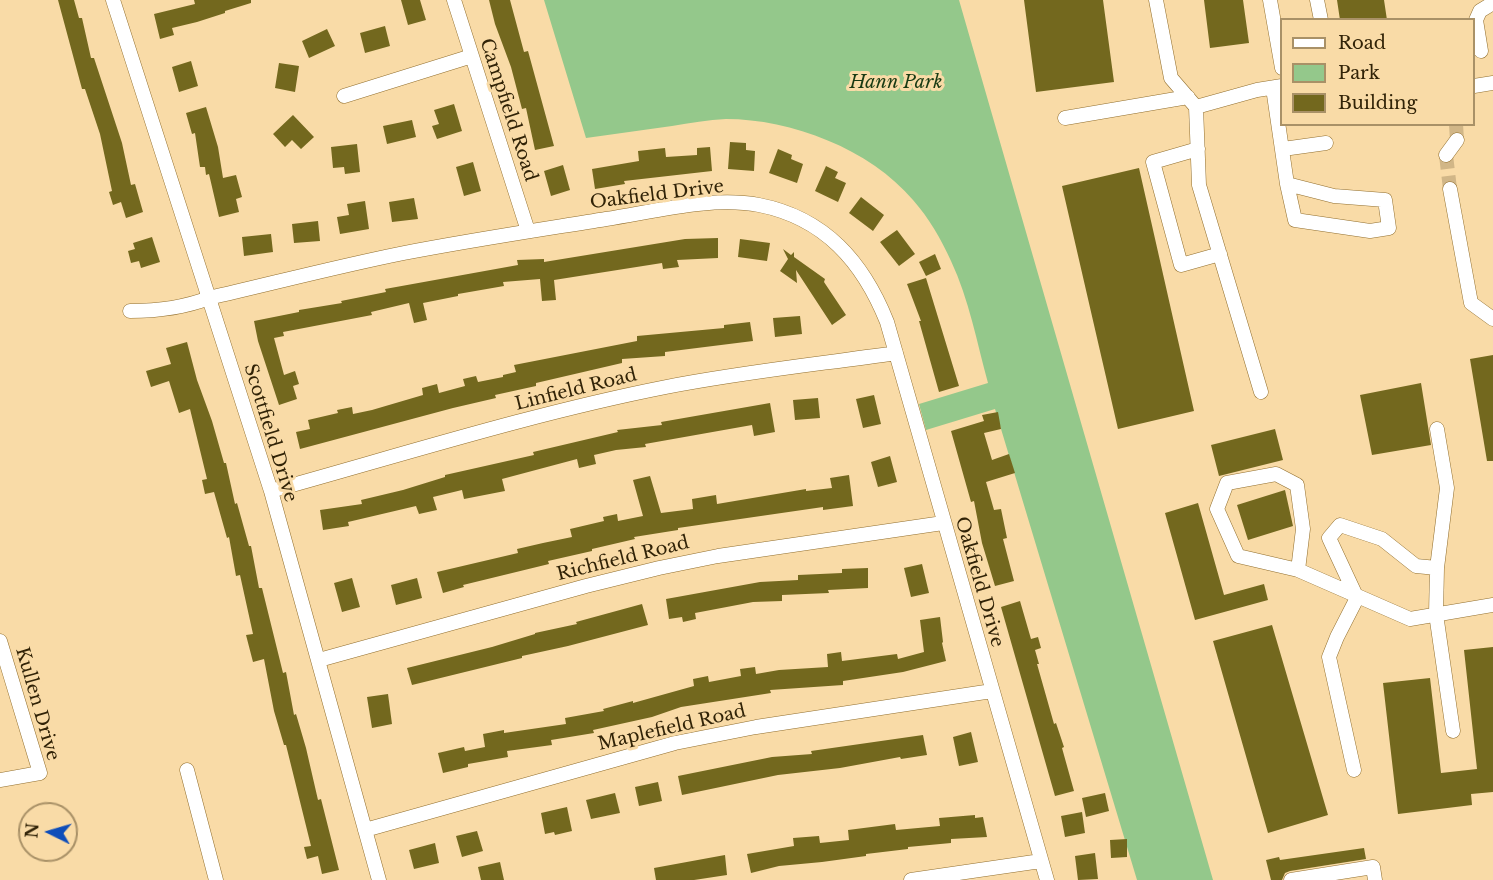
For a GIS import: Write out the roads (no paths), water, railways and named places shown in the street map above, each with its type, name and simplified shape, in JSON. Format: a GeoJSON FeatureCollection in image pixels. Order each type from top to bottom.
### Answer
{"type":"FeatureCollection","features":[{"type":"Feature","properties":{"kind":"street","name":"Scottfield Drive"},"geometry":{"type":"LineString","coordinates":[[113,0],[271,491],[379,880]]}},
{"type":"Feature","properties":{"kind":"street","name":"Campfield Road"},"geometry":{"type":"LineString","coordinates":[[454,0],[528,231]]}},
{"type":"Feature","properties":{"kind":"street"},"geometry":{"type":"LineString","coordinates":[[1156,0],[1171,78],[1192,102],[1198,148],[1199,185],[1261,392]]}},
{"type":"Feature","properties":{"kind":"street"},"geometry":{"type":"LineString","coordinates":[[1270,0],[1280,62]]}},
{"type":"Feature","properties":{"kind":"street"},"geometry":{"type":"LineString","coordinates":[[1317,0],[1321,18]]}},
{"type":"Feature","properties":{"kind":"street"},"geometry":{"type":"LineString","coordinates":[[1483,50],[1476,20],[1480,11],[1493,3]]}},
{"type":"Feature","properties":{"kind":"street"},"geometry":{"type":"LineString","coordinates":[[344,96],[472,56]]}},
{"type":"Feature","properties":{"kind":"street"},"geometry":{"type":"LineString","coordinates":[[1475,86],[1493,83]]}},
{"type":"Feature","properties":{"kind":"street"},"geometry":{"type":"LineString","coordinates":[[1065,118],[1192,102],[1277,87],[1280,118]]}},
{"type":"Feature","properties":{"kind":"street"},"geometry":{"type":"LineString","coordinates":[[1281,126],[1287,183],[1295,220],[1370,231],[1389,228],[1385,200],[1334,196],[1287,183]]}},
{"type":"Feature","properties":{"kind":"street"},"geometry":{"type":"LineString","coordinates":[[1446,155],[1458,140]]}},
{"type":"Feature","properties":{"kind":"street"},"geometry":{"type":"LineString","coordinates":[[1283,149],[1326,143]]}},
{"type":"Feature","properties":{"kind":"street"},"geometry":{"type":"LineString","coordinates":[[1198,148],[1153,162],[1181,265],[1220,254]]}},
{"type":"Feature","properties":{"kind":"street"},"geometry":{"type":"LineString","coordinates":[[1450,189],[1471,303],[1493,319]]}},
{"type":"Feature","properties":{"kind":"street","name":"Oakfield Drive"},"geometry":{"type":"LineString","coordinates":[[130,311],[184,307],[209,298],[401,254],[528,231],[703,204],[742,203],[779,211],[798,218],[847,253],[861,270],[880,304],[1047,880]]}},
{"type":"Feature","properties":{"kind":"street","name":"Linfield Road"},"geometry":{"type":"LineString","coordinates":[[271,491],[549,414],[633,394],[700,381],[896,353]]}},
{"type":"Feature","properties":{"kind":"street"},"geometry":{"type":"LineString","coordinates":[[1437,429],[1447,488],[1437,568],[1436,614],[1453,731]]}},
{"type":"Feature","properties":{"kind":"street"},"geometry":{"type":"LineString","coordinates":[[1298,570],[1303,529],[1297,485],[1276,474],[1227,483],[1217,509],[1238,556],[1298,570],[1410,619],[1493,605]]}},
{"type":"Feature","properties":{"kind":"street","name":"Richfield Road"},"geometry":{"type":"LineString","coordinates":[[319,660],[586,585],[659,568],[728,555],[943,523]]}},
{"type":"Feature","properties":{"kind":"street"},"geometry":{"type":"LineString","coordinates":[[1357,597],[1329,538],[1340,525],[1382,539],[1416,566],[1437,568]]}},
{"type":"Feature","properties":{"kind":"street"},"geometry":{"type":"LineString","coordinates":[[1354,770],[1329,657],[1336,637],[1357,597]]}},
{"type":"Feature","properties":{"kind":"street","name":"Kullen Drive"},"geometry":{"type":"LineString","coordinates":[[0,641],[40,773],[0,780]]}},
{"type":"Feature","properties":{"kind":"street","name":"Maplefield Road"},"geometry":{"type":"LineString","coordinates":[[365,830],[705,736],[992,691]]}},
{"type":"Feature","properties":{"kind":"street"},"geometry":{"type":"LineString","coordinates":[[187,770],[216,880]]}},
{"type":"Feature","properties":{"kind":"street"},"geometry":{"type":"LineString","coordinates":[[911,880],[1041,861]]}},
{"type":"Feature","properties":{"kind":"street"},"geometry":{"type":"LineString","coordinates":[[1291,880],[1373,867],[1375,880]]}},
{"type":"Feature","properties":{"kind":"tunnel"},"geometry":{"type":"LineString","coordinates":[[1456,126],[1457,140]]}},
{"type":"Feature","properties":{"kind":"tunnel"},"geometry":{"type":"LineString","coordinates":[[1446,155],[1450,189]]}},
{"type":"Feature","properties":{"kind":"park label","name":"Hann Park"},"geometry":{"type":"Point","coordinates":[896,83]}}]}
